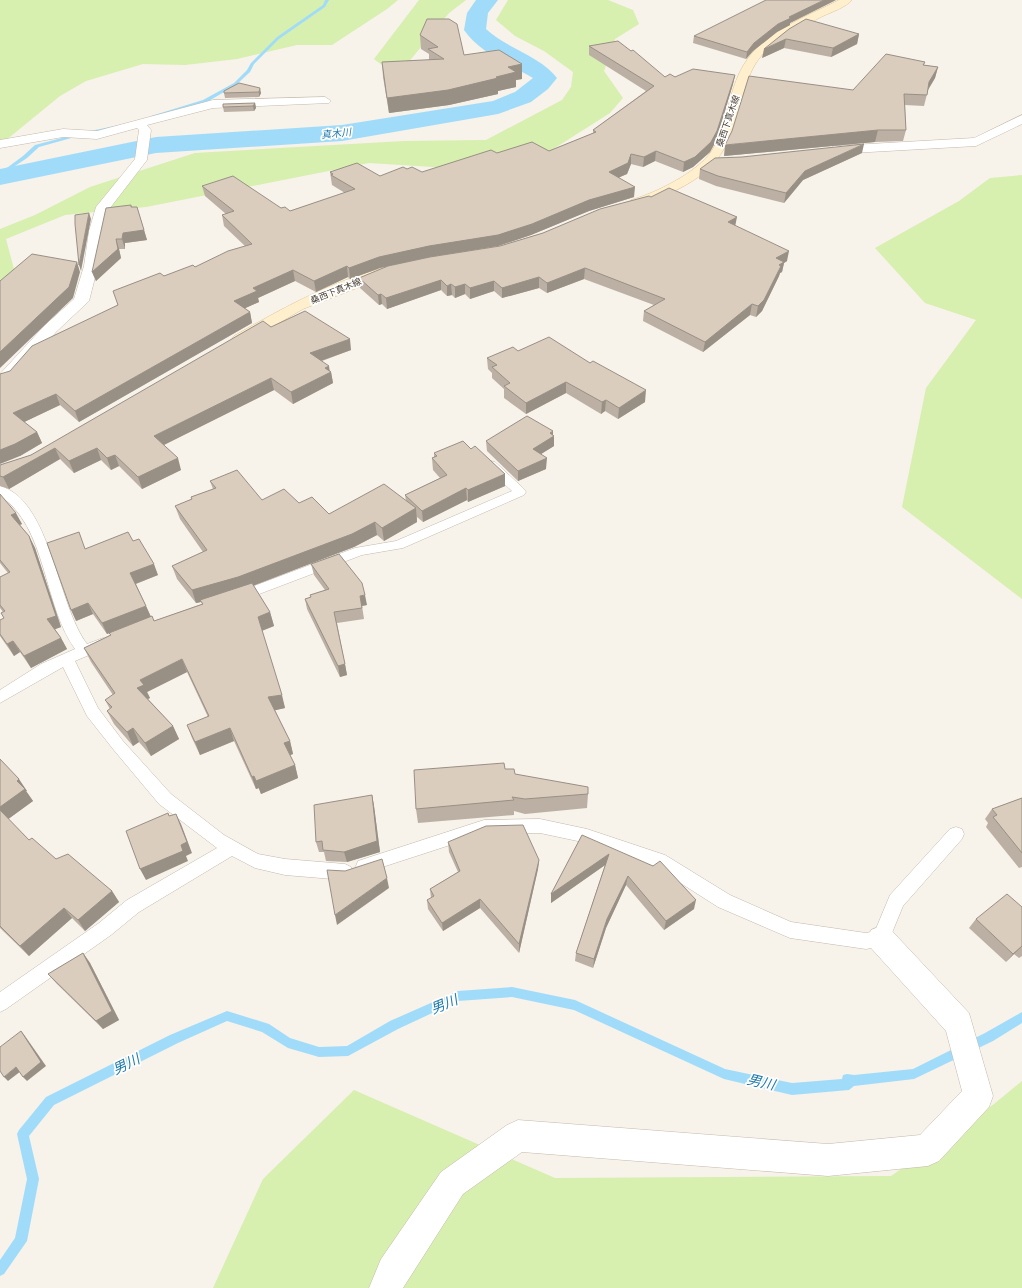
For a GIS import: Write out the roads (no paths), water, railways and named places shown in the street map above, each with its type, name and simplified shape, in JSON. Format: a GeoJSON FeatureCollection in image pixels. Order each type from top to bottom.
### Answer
{"type":"FeatureCollection","features":[{"type":"Feature","properties":{"kind":"main road","name":"桑西下真木線"},"geometry":{"type":"LineString","coordinates":[[622,207],[643,202],[699,171],[709,162],[723,142],[737,94],[749,65],[758,54],[782,34],[845,0]]}},
{"type":"Feature","properties":{"kind":"main road","name":"桑西下真木線"},"geometry":{"type":"LineString","coordinates":[[230,344],[297,306],[340,288],[400,268]]}},
{"type":"Feature","properties":{"kind":"street"},"geometry":{"type":"LineString","coordinates":[[0,144],[63,133],[97,135],[142,127],[213,104],[325,102]]}},
{"type":"Feature","properties":{"kind":"street"},"geometry":{"type":"LineString","coordinates":[[820,152],[858,148],[932,146],[976,142],[1022,119]]}},
{"type":"Feature","properties":{"kind":"street"},"geometry":{"type":"LineString","coordinates":[[0,382],[13,372],[34,350],[50,329],[81,301],[91,266],[96,231],[103,207],[142,160],[142,127]]}},
{"type":"Feature","properties":{"kind":"street"},"geometry":{"type":"LineString","coordinates":[[709,162],[725,162]]}},
{"type":"Feature","properties":{"kind":"street"},"geometry":{"type":"LineString","coordinates":[[386,1288],[393,1271],[452,1183],[518,1136],[828,1160],[928,1150],[978,1096],[959,1023],[881,939]]}},
{"type":"Feature","properties":{"kind":"lane"},"geometry":{"type":"LineString","coordinates":[[226,601],[360,551],[398,545],[520,492],[480,454]]}},
{"type":"Feature","properties":{"kind":"lane"},"geometry":{"type":"LineString","coordinates":[[0,490],[10,494],[28,518],[46,558],[64,619],[71,634],[84,651]]}},
{"type":"Feature","properties":{"kind":"lane"},"geometry":{"type":"LineString","coordinates":[[0,697],[46,668],[66,658],[113,640]]}},
{"type":"Feature","properties":{"kind":"lane"},"geometry":{"type":"LineString","coordinates":[[66,658],[92,712],[165,799],[231,848],[255,861],[285,868],[347,872],[484,827],[540,826],[586,836],[659,860],[724,901],[790,930],[866,941],[881,939],[896,901],[956,834]]}},
{"type":"Feature","properties":{"kind":"lane"},"geometry":{"type":"LineString","coordinates":[[0,1003],[105,929],[133,906],[231,848]]}},
{"type":"Feature","properties":{"kind":"waterway"},"geometry":{"type":"LineString","coordinates":[[153,116],[205,101],[235,84],[249,71],[252,64],[278,38],[324,6],[327,0]]}},
{"type":"Feature","properties":{"kind":"waterway","name":"真木川"},"geometry":{"type":"LineString","coordinates":[[0,177],[156,145],[342,133],[498,107],[523,97],[540,84],[545,78],[541,73],[489,43],[475,30],[478,13],[488,0]]}},
{"type":"Feature","properties":{"kind":"waterway"},"geometry":{"type":"LineString","coordinates":[[0,175],[25,157],[37,146],[81,134],[119,126]]}},
{"type":"Feature","properties":{"kind":"waterway","name":"男川"},"geometry":{"type":"LineString","coordinates":[[0,1270],[21,1241],[33,1179],[23,1134],[50,1101],[174,1039],[227,1016],[265,1028],[288,1043],[319,1052],[348,1051],[394,1025],[458,996],[512,992],[575,1005],[724,1074],[792,1089],[849,1084],[847,1079],[854,1081],[914,1074],[989,1037],[1022,1017]]}}]}
